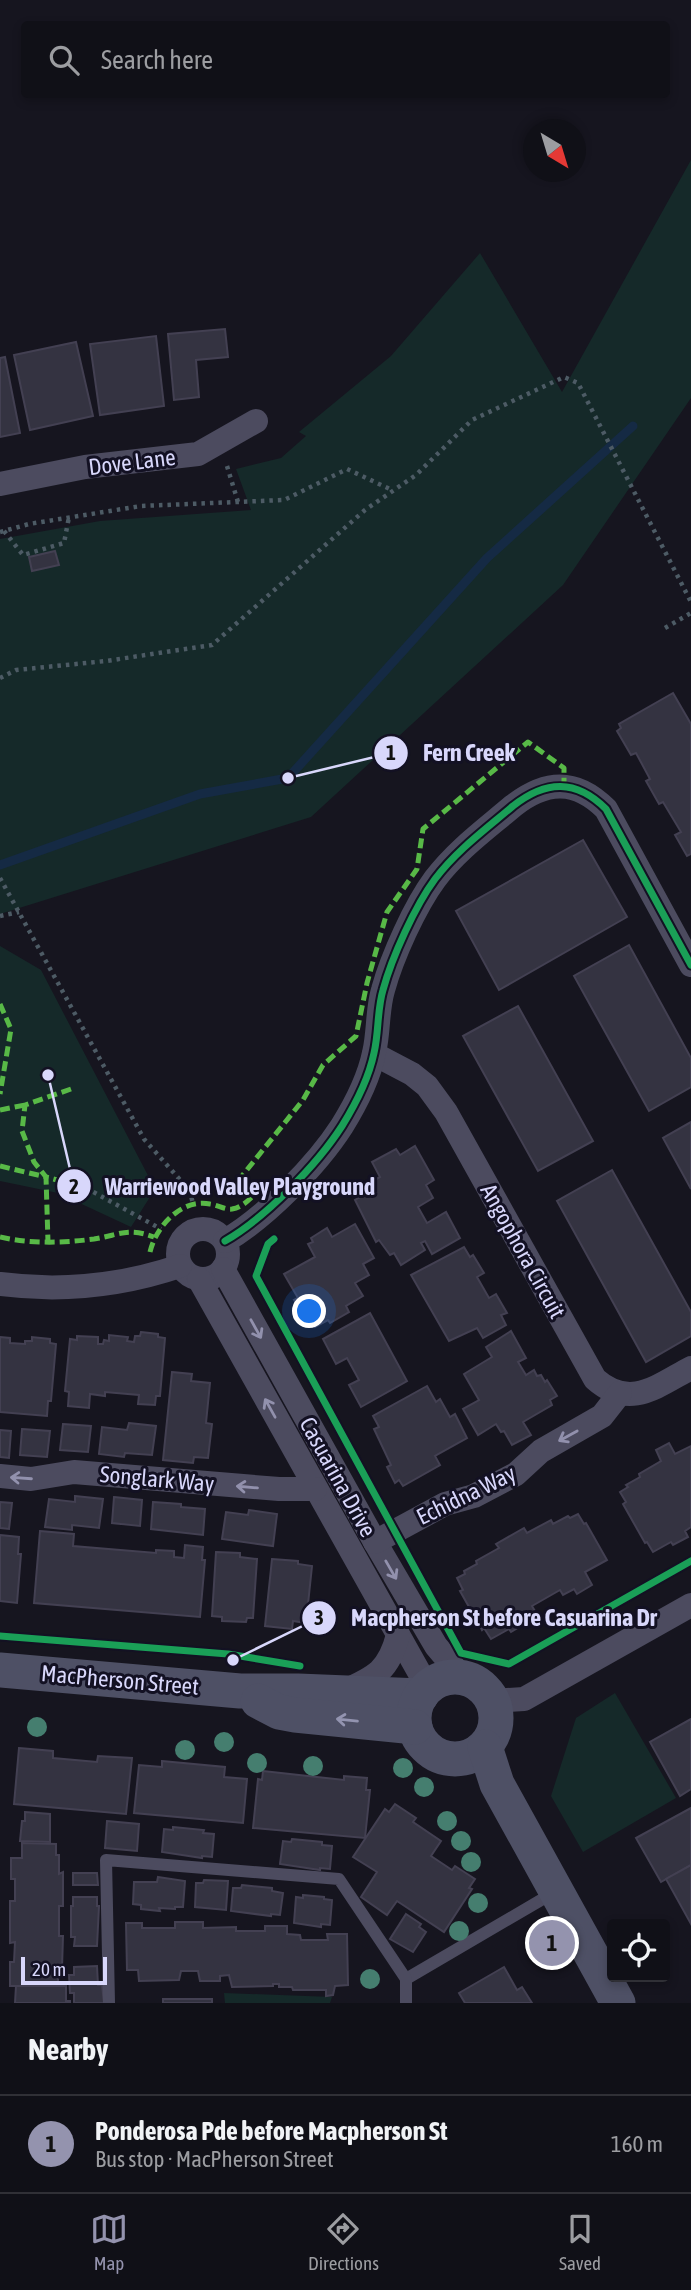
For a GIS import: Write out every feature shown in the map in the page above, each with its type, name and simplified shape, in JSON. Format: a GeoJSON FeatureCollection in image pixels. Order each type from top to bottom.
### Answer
{"type":"FeatureCollection","features":[{"type":"Feature","properties":{"kind":"street","name":"Dove Lane"},"geometry":{"type":"LineString","coordinates":[[0,484],[86,467],[198,454],[256,421]]}},
{"type":"Feature","properties":{"kind":"street"},"geometry":{"type":"LineString","coordinates":[[225,1241],[236,1235],[293,1187],[342,1126],[365,1080],[374,1054],[383,990],[405,934],[435,879],[470,841],[522,799],[551,786],[578,788],[594,796],[606,809],[691,965]]}},
{"type":"Feature","properties":{"kind":"street","name":"Angophora Circuit"},"geometry":{"type":"LineString","coordinates":[[374,1054],[412,1074],[427,1086],[446,1112],[587,1367],[604,1387],[620,1393]]}},
{"type":"Feature","properties":{"kind":"street"},"geometry":{"type":"LineString","coordinates":[[0,1284],[30,1288],[87,1288],[156,1274],[189,1272],[212,1278],[223,1269],[228,1255],[225,1241],[212,1230],[203,1228],[186,1234],[177,1249],[189,1272]]}},
{"type":"Feature","properties":{"kind":"street","name":"Casuarina Drive"},"geometry":{"type":"LineString","coordinates":[[223,1269],[436,1646],[463,1678]]}},
{"type":"Feature","properties":{"kind":"street","name":"Casuarina Drive"},"geometry":{"type":"LineString","coordinates":[[189,1272],[398,1635],[421,1704]]}},
{"type":"Feature","properties":{"kind":"street"},"geometry":{"type":"LineString","coordinates":[[620,1393],[631,1396],[648,1391],[691,1368]]}},
{"type":"Feature","properties":{"kind":"street","name":"Echidna Way"},"geometry":{"type":"LineString","coordinates":[[375,1542],[445,1504],[474,1496],[516,1474],[541,1451],[602,1416],[620,1393]]}},
{"type":"Feature","properties":{"kind":"street","name":"Songlark Way"},"geometry":{"type":"LineString","coordinates":[[0,1476],[31,1479],[74,1472],[279,1489],[315,1489]]}},
{"type":"Feature","properties":{"kind":"street"},"geometry":{"type":"LineString","coordinates":[[492,1701],[524,1699],[691,1605]]}},
{"type":"Feature","properties":{"kind":"street"},"geometry":{"type":"LineString","coordinates":[[340,1692],[370,1680],[385,1668],[393,1654],[398,1635]]}},
{"type":"Feature","properties":{"kind":"street","name":"MacPherson Street"},"geometry":{"type":"LineString","coordinates":[[0,1670],[240,1691],[340,1692],[421,1704]]}},
{"type":"Feature","properties":{"kind":"street"},"geometry":{"type":"LineString","coordinates":[[450,1677],[463,1678],[475,1682],[485,1690],[496,1712],[496,1725],[492,1737],[475,1755],[463,1759],[438,1756],[419,1739],[421,1704],[438,1681],[450,1677]]}},
{"type":"Feature","properties":{"kind":"street","name":"MacPherson Street"},"geometry":{"type":"LineString","coordinates":[[240,1691],[279,1712],[421,1704]]}},
{"type":"Feature","properties":{"kind":"street"},"geometry":{"type":"LineString","coordinates":[[485,1747],[498,1784],[618,2003]]}},
{"type":"Feature","properties":{"kind":"lane"},"geometry":{"type":"LineString","coordinates":[[109,2003],[107,1860],[339,1880],[406,1979],[406,2003]]}},
{"type":"Feature","properties":{"kind":"lane"},"geometry":{"type":"LineString","coordinates":[[406,1979],[557,1891]]}},
{"type":"Feature","properties":{"kind":"path"},"geometry":{"type":"LineString","coordinates":[[0,678],[16,670],[106,661],[212,645],[365,510],[416,475],[472,420],[564,377],[578,383],[691,603]]}},
{"type":"Feature","properties":{"kind":"path"},"geometry":{"type":"LineString","coordinates":[[220,442],[238,502]]}},
{"type":"Feature","properties":{"kind":"path"},"geometry":{"type":"LineString","coordinates":[[69,517],[64,543],[23,555],[2,532],[29,524],[69,517],[141,506],[285,500],[347,469],[393,491]]}},
{"type":"Feature","properties":{"kind":"path"},"geometry":{"type":"LineString","coordinates":[[665,628],[691,613]]}},
{"type":"Feature","properties":{"kind":"path"},"geometry":{"type":"LineString","coordinates":[[0,878],[144,1139],[189,1190],[192,1203]]}},
{"type":"Feature","properties":{"kind":"path"},"geometry":{"type":"LineString","coordinates":[[0,916],[19,912]]}},
{"type":"Feature","properties":{"kind":"path"},"geometry":{"type":"LineString","coordinates":[[86,1188],[161,1229]]}},
{"type":"Feature","properties":{"kind":"green space"},"geometry":{"type":"Polygon","coordinates":[[[691,160],[691,398],[563,585],[311,817],[0,914],[0,539],[100,521],[251,510],[236,469],[281,458],[306,436],[299,432],[391,356],[480,253],[562,392],[691,160]]]}},
{"type":"Feature","properties":{"kind":"green space"},"geometry":{"type":"Polygon","coordinates":[[[0,946],[41,970],[155,1189],[131,1227],[58,1193],[0,1181],[0,946]]]}},
{"type":"Feature","properties":{"kind":"green space"},"geometry":{"type":"Polygon","coordinates":[[[615,1693],[676,1798],[583,1852],[551,1796],[576,1718],[615,1693]]]}},
{"type":"Feature","properties":{"kind":"green space"},"geometry":{"type":"Polygon","coordinates":[[[224,1993],[332,1997],[330,2003],[225,2003],[224,1993]]]}},
{"type":"Feature","properties":{"kind":"building"},"geometry":{"type":"Polygon","coordinates":[[[225,329],[228,357],[196,360],[199,397],[174,400],[168,334],[225,329]]]}},
{"type":"Feature","properties":{"kind":"building"},"geometry":{"type":"Polygon","coordinates":[[[156,336],[164,406],[100,415],[90,344],[156,336]]]}},
{"type":"Feature","properties":{"kind":"building"},"geometry":{"type":"Polygon","coordinates":[[[76,342],[93,416],[30,430],[14,355],[76,342]]]}},
{"type":"Feature","properties":{"kind":"building"},"geometry":{"type":"Polygon","coordinates":[[[5,357],[20,433],[0,437],[0,358],[5,357]]]}},
{"type":"Feature","properties":{"kind":"building"},"geometry":{"type":"Polygon","coordinates":[[[55,551],[59,565],[32,571],[29,557],[55,551]]]}},
{"type":"Feature","properties":{"kind":"building"},"geometry":{"type":"Polygon","coordinates":[[[673,693],[691,724],[691,854],[687,856],[675,835],[681,832],[663,802],[659,804],[646,781],[650,779],[636,753],[631,755],[617,731],[621,728],[619,724],[673,693]]]}},
{"type":"Feature","properties":{"kind":"building"},"geometry":{"type":"Polygon","coordinates":[[[583,840],[627,917],[499,990],[456,911],[583,840]]]}},
{"type":"Feature","properties":{"kind":"building"},"geometry":{"type":"Polygon","coordinates":[[[629,945],[691,1058],[691,1087],[649,1111],[574,976],[629,945]]]}},
{"type":"Feature","properties":{"kind":"building"},"geometry":{"type":"Polygon","coordinates":[[[518,1006],[593,1141],[538,1171],[463,1036],[518,1006]]]}},
{"type":"Feature","properties":{"kind":"building"},"geometry":{"type":"Polygon","coordinates":[[[691,1122],[691,1189],[663,1138],[691,1122]]]}},
{"type":"Feature","properties":{"kind":"building"},"geometry":{"type":"Polygon","coordinates":[[[415,1146],[434,1180],[426,1185],[433,1198],[418,1207],[427,1223],[446,1212],[460,1238],[432,1254],[425,1241],[421,1243],[425,1250],[401,1265],[394,1253],[390,1255],[379,1240],[376,1242],[355,1200],[364,1195],[360,1188],[380,1177],[372,1162],[396,1149],[400,1155],[415,1146]]]}},
{"type":"Feature","properties":{"kind":"building"},"geometry":{"type":"Polygon","coordinates":[[[612,1170],[691,1312],[691,1336],[646,1362],[557,1201],[612,1170]]]}},
{"type":"Feature","properties":{"kind":"building"},"geometry":{"type":"Polygon","coordinates":[[[355,1224],[374,1258],[363,1264],[369,1275],[355,1283],[363,1296],[346,1306],[349,1312],[330,1323],[328,1320],[312,1326],[294,1300],[298,1298],[284,1274],[315,1257],[308,1244],[313,1242],[311,1238],[327,1228],[332,1237],[355,1224]]]}},
{"type":"Feature","properties":{"kind":"building"},"geometry":{"type":"Polygon","coordinates":[[[464,1247],[470,1257],[473,1255],[484,1273],[477,1277],[489,1298],[496,1294],[507,1313],[501,1315],[506,1325],[483,1338],[477,1328],[449,1341],[411,1275],[464,1247]]]}},
{"type":"Feature","properties":{"kind":"building"},"geometry":{"type":"Polygon","coordinates":[[[370,1313],[407,1381],[361,1407],[349,1385],[359,1380],[347,1358],[336,1364],[323,1339],[370,1313]]]}},
{"type":"Feature","properties":{"kind":"building"},"geometry":{"type":"Polygon","coordinates":[[[511,1331],[526,1358],[518,1362],[526,1375],[534,1370],[537,1376],[541,1375],[545,1382],[547,1380],[557,1396],[550,1400],[552,1405],[523,1422],[531,1435],[512,1445],[504,1431],[501,1432],[496,1424],[478,1435],[463,1409],[479,1400],[464,1374],[492,1357],[486,1347],[511,1331]]]}},
{"type":"Feature","properties":{"kind":"building"},"geometry":{"type":"Polygon","coordinates":[[[141,1332],[158,1334],[158,1337],[165,1338],[160,1396],[156,1396],[155,1405],[138,1404],[139,1395],[105,1392],[105,1396],[90,1394],[89,1408],[68,1406],[69,1392],[65,1391],[70,1339],[77,1340],[77,1336],[98,1337],[98,1344],[103,1344],[104,1340],[109,1341],[109,1335],[128,1337],[127,1341],[134,1342],[135,1336],[140,1336],[141,1332]]]}},
{"type":"Feature","properties":{"kind":"building"},"geometry":{"type":"Polygon","coordinates":[[[0,1337],[10,1338],[10,1343],[25,1344],[25,1341],[32,1341],[32,1337],[50,1339],[50,1343],[56,1344],[51,1401],[48,1401],[47,1416],[0,1412],[0,1337]]]}},
{"type":"Feature","properties":{"kind":"building"},"geometry":{"type":"Polygon","coordinates":[[[172,1372],[192,1374],[191,1381],[210,1383],[206,1423],[212,1424],[208,1458],[194,1457],[193,1463],[163,1460],[172,1372]]]}},
{"type":"Feature","properties":{"kind":"building"},"geometry":{"type":"Polygon","coordinates":[[[427,1386],[436,1402],[440,1399],[450,1417],[455,1414],[467,1438],[435,1456],[440,1465],[403,1486],[399,1480],[395,1483],[387,1467],[391,1465],[374,1429],[379,1427],[373,1416],[427,1386]]]}},
{"type":"Feature","properties":{"kind":"building"},"geometry":{"type":"Polygon","coordinates":[[[129,1423],[156,1426],[152,1455],[125,1453],[124,1457],[99,1454],[102,1427],[127,1430],[129,1423]]]}},
{"type":"Feature","properties":{"kind":"building"},"geometry":{"type":"Polygon","coordinates":[[[63,1424],[91,1426],[88,1452],[60,1450],[63,1424]]]}},
{"type":"Feature","properties":{"kind":"building"},"geometry":{"type":"Polygon","coordinates":[[[22,1429],[50,1431],[47,1457],[20,1455],[22,1429]]]}},
{"type":"Feature","properties":{"kind":"building"},"geometry":{"type":"Polygon","coordinates":[[[0,1430],[11,1431],[9,1458],[0,1457],[0,1430]]]}},
{"type":"Feature","properties":{"kind":"building"},"geometry":{"type":"Polygon","coordinates":[[[669,1443],[675,1454],[691,1446],[691,1527],[685,1531],[688,1537],[673,1545],[671,1542],[653,1552],[623,1504],[626,1502],[620,1492],[640,1477],[639,1474],[661,1461],[656,1450],[669,1443]]]}},
{"type":"Feature","properties":{"kind":"building"},"geometry":{"type":"Polygon","coordinates":[[[75,1496],[103,1499],[99,1528],[72,1525],[72,1530],[45,1527],[49,1499],[75,1502],[75,1496]]]}},
{"type":"Feature","properties":{"kind":"building"},"geometry":{"type":"Polygon","coordinates":[[[114,1497],[142,1500],[140,1526],[112,1523],[114,1497]]]}},
{"type":"Feature","properties":{"kind":"building"},"geometry":{"type":"Polygon","coordinates":[[[0,1502],[12,1503],[9,1529],[0,1528],[0,1502]]]}},
{"type":"Feature","properties":{"kind":"building"},"geometry":{"type":"Polygon","coordinates":[[[153,1502],[205,1509],[203,1535],[151,1529],[153,1502]]]}},
{"type":"Feature","properties":{"kind":"building"},"geometry":{"type":"Polygon","coordinates":[[[249,1510],[277,1514],[273,1546],[222,1539],[226,1512],[248,1515],[249,1510]]]}},
{"type":"Feature","properties":{"kind":"building"},"geometry":{"type":"Polygon","coordinates":[[[578,1514],[607,1560],[585,1572],[592,1585],[577,1594],[574,1589],[563,1595],[560,1590],[532,1606],[535,1611],[522,1618],[526,1623],[491,1639],[484,1628],[482,1630],[460,1591],[463,1590],[457,1578],[477,1564],[476,1561],[499,1548],[496,1544],[524,1528],[527,1533],[551,1520],[553,1524],[578,1514]]]}},
{"type":"Feature","properties":{"kind":"building"},"geometry":{"type":"Polygon","coordinates":[[[40,1531],[74,1534],[73,1546],[156,1553],[156,1550],[174,1551],[174,1557],[184,1558],[185,1545],[203,1547],[202,1560],[205,1560],[200,1617],[34,1603],[40,1531]]]}},
{"type":"Feature","properties":{"kind":"building"},"geometry":{"type":"Polygon","coordinates":[[[0,1535],[19,1537],[18,1554],[21,1554],[17,1603],[0,1601],[0,1535]]]}},
{"type":"Feature","properties":{"kind":"building"},"geometry":{"type":"Polygon","coordinates":[[[216,1552],[240,1553],[240,1557],[257,1559],[253,1618],[247,1618],[246,1622],[222,1621],[222,1617],[212,1616],[216,1552]]]}},
{"type":"Feature","properties":{"kind":"building"},"geometry":{"type":"Polygon","coordinates":[[[272,1559],[298,1561],[298,1564],[312,1566],[306,1623],[293,1621],[292,1629],[265,1626],[272,1559]]]}},
{"type":"Feature","properties":{"kind":"building"},"geometry":{"type":"Polygon","coordinates":[[[691,1719],[691,1789],[680,1796],[650,1742],[691,1719]]]}},
{"type":"Feature","properties":{"kind":"building"},"geometry":{"type":"Polygon","coordinates":[[[19,1748],[53,1751],[53,1758],[97,1762],[98,1756],[132,1758],[126,1814],[14,1804],[19,1748]]]}},
{"type":"Feature","properties":{"kind":"building"},"geometry":{"type":"Polygon","coordinates":[[[162,1761],[225,1767],[224,1777],[247,1779],[243,1823],[134,1813],[139,1765],[162,1767],[162,1761]]]}},
{"type":"Feature","properties":{"kind":"building"},"geometry":{"type":"Polygon","coordinates":[[[263,1771],[344,1780],[344,1776],[367,1778],[366,1790],[370,1790],[365,1838],[253,1828],[258,1779],[262,1780],[263,1771]]]}},
{"type":"Feature","properties":{"kind":"building"},"geometry":{"type":"Polygon","coordinates":[[[395,1804],[416,1818],[413,1822],[441,1841],[431,1856],[452,1870],[455,1866],[475,1879],[469,1888],[472,1889],[444,1932],[397,1901],[387,1915],[361,1897],[377,1872],[353,1857],[385,1809],[389,1812],[395,1804]]]}},
{"type":"Feature","properties":{"kind":"building"},"geometry":{"type":"Polygon","coordinates":[[[691,1808],[691,1865],[661,1882],[636,1838],[691,1808]]]}},
{"type":"Feature","properties":{"kind":"building"},"geometry":{"type":"Polygon","coordinates":[[[25,1812],[50,1814],[50,1842],[20,1841],[25,1812]]]}},
{"type":"Feature","properties":{"kind":"building"},"geometry":{"type":"Polygon","coordinates":[[[107,1821],[139,1824],[137,1851],[105,1848],[107,1821]]]}},
{"type":"Feature","properties":{"kind":"building"},"geometry":{"type":"Polygon","coordinates":[[[173,1827],[204,1830],[203,1833],[214,1834],[212,1857],[162,1852],[164,1829],[173,1830],[173,1827]]]}},
{"type":"Feature","properties":{"kind":"building"},"geometry":{"type":"Polygon","coordinates":[[[292,1839],[322,1842],[322,1845],[332,1846],[330,1869],[280,1864],[283,1841],[291,1842],[292,1839]]]}},
{"type":"Feature","properties":{"kind":"building"},"geometry":{"type":"Polygon","coordinates":[[[22,1843],[56,1844],[56,1855],[59,1855],[59,1874],[63,1872],[63,1906],[59,1906],[59,1936],[63,1936],[62,1968],[58,1968],[58,1986],[10,1986],[10,1962],[14,1962],[15,1942],[10,1943],[10,1901],[15,1901],[11,1858],[22,1858],[22,1843]]]}},
{"type":"Feature","properties":{"kind":"building"},"geometry":{"type":"Polygon","coordinates":[[[691,1865],[691,1924],[666,1879],[691,1865]]]}},
{"type":"Feature","properties":{"kind":"building"},"geometry":{"type":"Polygon","coordinates":[[[73,1873],[97,1873],[98,1885],[73,1885],[73,1873]]]}},
{"type":"Feature","properties":{"kind":"building"},"geometry":{"type":"Polygon","coordinates":[[[158,1877],[185,1881],[183,1907],[159,1908],[160,1911],[141,1909],[141,1905],[133,1904],[134,1882],[157,1882],[158,1877]]]}},
{"type":"Feature","properties":{"kind":"building"},"geometry":{"type":"Polygon","coordinates":[[[204,1880],[228,1881],[226,1910],[195,1907],[196,1883],[203,1883],[204,1880]]]}},
{"type":"Feature","properties":{"kind":"building"},"geometry":{"type":"Polygon","coordinates":[[[242,1885],[272,1888],[272,1891],[283,1893],[280,1915],[231,1911],[233,1888],[241,1888],[242,1885]]]}},
{"type":"Feature","properties":{"kind":"building"},"geometry":{"type":"Polygon","coordinates":[[[303,1895],[332,1900],[330,1925],[321,1924],[321,1927],[294,1923],[296,1897],[303,1898],[303,1895]]]}},
{"type":"Feature","properties":{"kind":"building"},"geometry":{"type":"Polygon","coordinates":[[[73,1897],[97,1897],[97,1946],[74,1946],[75,1937],[71,1937],[73,1897]]]}},
{"type":"Feature","properties":{"kind":"building"},"geometry":{"type":"Polygon","coordinates":[[[406,1914],[421,1924],[419,1927],[426,1932],[413,1952],[390,1939],[406,1914]]]}},
{"type":"Feature","properties":{"kind":"building"},"geometry":{"type":"Polygon","coordinates":[[[175,1922],[203,1922],[203,1928],[236,1927],[236,1931],[265,1931],[265,1926],[287,1926],[287,1934],[300,1935],[301,1940],[328,1940],[327,1934],[347,1934],[348,1985],[335,1986],[333,1995],[326,1996],[326,1990],[293,1990],[292,1987],[279,1987],[279,1984],[232,1987],[229,1975],[220,1976],[220,1981],[200,1981],[198,1971],[181,1971],[179,1980],[139,1981],[138,1970],[127,1970],[126,1923],[142,1923],[142,1928],[175,1928],[175,1922]]]}},
{"type":"Feature","properties":{"kind":"building"},"geometry":{"type":"Polygon","coordinates":[[[97,1966],[98,1985],[102,1985],[104,2003],[74,2003],[74,1993],[70,1993],[69,1975],[74,1975],[74,1967],[97,1966]]]}},
{"type":"Feature","properties":{"kind":"building"},"geometry":{"type":"Polygon","coordinates":[[[504,1967],[517,1990],[522,1987],[532,2003],[465,2003],[459,1993],[504,1967]]]}},
{"type":"Feature","properties":{"kind":"building"},"geometry":{"type":"Polygon","coordinates":[[[16,1986],[66,1986],[66,2001],[70,2003],[15,2003],[16,1986]]]}},
{"type":"Feature","properties":{"kind":"building"},"geometry":{"type":"Polygon","coordinates":[[[163,1999],[212,1999],[212,2003],[163,2003],[163,1999]]]}},
{"type":"Feature","properties":{"kind":"waterway"},"geometry":{"type":"LineString","coordinates":[[0,865],[200,794],[288,778],[487,558],[633,426]]}},
{"type":"Feature","properties":{"kind":"marked path"},"geometry":{"type":"LineString","coordinates":[[150,1252],[164,1224],[180,1210],[200,1203],[232,1209],[242,1205],[255,1194],[242,1176],[303,1100],[323,1065],[356,1036],[367,983],[387,912],[417,869],[423,829],[528,742],[564,768],[564,787]]}},
{"type":"Feature","properties":{"kind":"marked path"},"geometry":{"type":"LineString","coordinates":[[0,1004],[11,1029],[0,1094]]}},
{"type":"Feature","properties":{"kind":"marked path"},"geometry":{"type":"LineString","coordinates":[[71,1089],[25,1105],[22,1131],[34,1162],[46,1177],[86,1188]]}},
{"type":"Feature","properties":{"kind":"marked path"},"geometry":{"type":"LineString","coordinates":[[0,1110],[25,1105]]}},
{"type":"Feature","properties":{"kind":"marked path"},"geometry":{"type":"LineString","coordinates":[[0,1166],[46,1177],[48,1242]]}},
{"type":"Feature","properties":{"kind":"marked path"},"geometry":{"type":"LineString","coordinates":[[0,1237],[47,1242],[94,1239],[130,1232],[154,1237]]}},
{"type":"Feature","properties":{"kind":"cycle path"},"geometry":{"type":"LineString","coordinates":[[225,1241],[257,1219],[289,1190],[342,1126],[369,1072],[376,1045],[383,990],[412,917],[435,879],[453,859],[525,797],[537,791],[561,786],[583,792],[606,809],[691,965]]}},
{"type":"Feature","properties":{"kind":"cycle path"},"geometry":{"type":"LineString","coordinates":[[274,1239],[268,1244],[256,1276],[461,1653],[509,1664],[691,1561]]}},
{"type":"Feature","properties":{"kind":"cycle path"},"geometry":{"type":"LineString","coordinates":[[0,1636],[228,1654],[300,1666]]}},
{"type":"Feature","properties":{"kind":"place","name":"Fern Creek"},"geometry":{"type":"Point","coordinates":[288,778]}},
{"type":"Feature","properties":{"kind":"place","name":"Warriewood Valley Playground"},"geometry":{"type":"Point","coordinates":[48,1075]}},
{"type":"Feature","properties":{"kind":"place","name":"Macpherson St before Casuarina Dr"},"geometry":{"type":"Point","coordinates":[233,1660]}},
{"type":"Feature","properties":{"kind":"place","name":"Ponderosa Pde before Macpherson St"},"geometry":{"type":"Point","coordinates":[552,1943]}}]}
